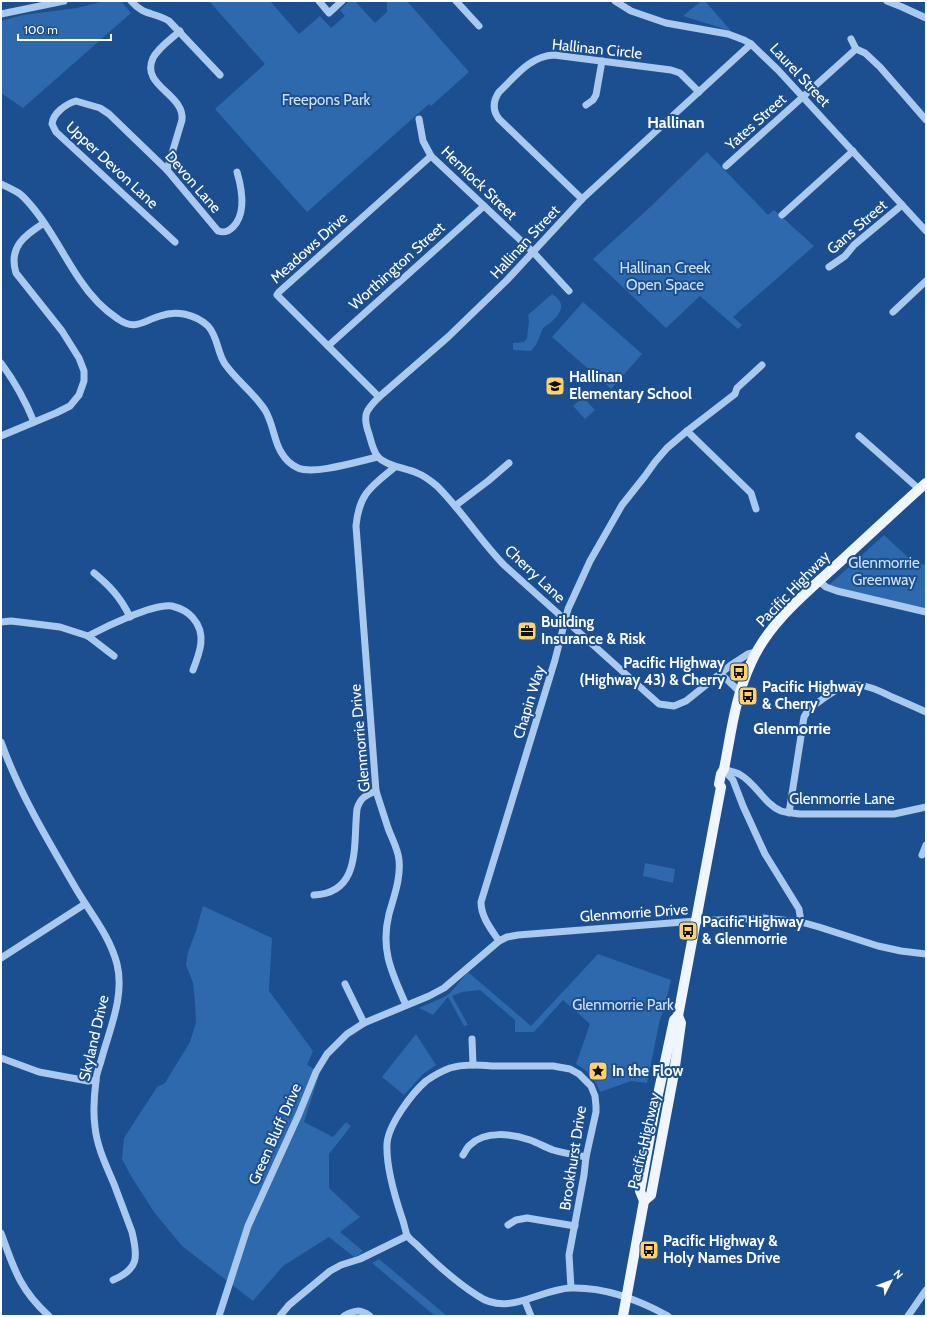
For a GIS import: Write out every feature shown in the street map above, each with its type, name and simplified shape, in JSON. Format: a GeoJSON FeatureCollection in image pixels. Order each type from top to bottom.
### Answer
{"type":"FeatureCollection","features":[{"type":"Feature","properties":{"kind":"main road","name":"Pacific Highway"},"geometry":{"type":"LineString","coordinates":[[623,1316],[644,1201],[640,1191],[654,1113],[674,1020],[678,1016],[721,787],[725,784],[727,775],[724,770],[734,715],[745,676],[756,652],[779,620],[819,581],[923,486]]}},
{"type":"Feature","properties":{"kind":"street"},"geometry":{"type":"LineString","coordinates":[[1,14],[64,1]]}},
{"type":"Feature","properties":{"kind":"street"},"geometry":{"type":"LineString","coordinates":[[131,1],[142,11],[162,16],[169,21],[220,75]]}},
{"type":"Feature","properties":{"kind":"street"},"geometry":{"type":"LineString","coordinates":[[319,1],[329,13],[342,1]]}},
{"type":"Feature","properties":{"kind":"street"},"geometry":{"type":"LineString","coordinates":[[456,1],[478,26]]}},
{"type":"Feature","properties":{"kind":"street","name":"Laurel Street"},"geometry":{"type":"LineString","coordinates":[[615,1],[631,11],[666,23],[728,34],[751,44],[778,70],[926,231]]}},
{"type":"Feature","properties":{"kind":"street"},"geometry":{"type":"LineString","coordinates":[[887,1],[926,18]]}},
{"type":"Feature","properties":{"kind":"street"},"geometry":{"type":"LineString","coordinates":[[167,170],[182,120],[182,112],[178,104],[155,80],[151,66],[156,53],[180,31]]}},
{"type":"Feature","properties":{"kind":"street"},"geometry":{"type":"LineString","coordinates":[[851,40],[856,49],[866,53],[880,67],[926,120]]}},
{"type":"Feature","properties":{"kind":"street","name":"Hallinan Street"},"geometry":{"type":"LineString","coordinates":[[378,457],[366,427],[365,420],[368,408],[448,337],[507,280],[582,200],[751,44]]}},
{"type":"Feature","properties":{"kind":"street","name":"Yates Street"},"geometry":{"type":"LineString","coordinates":[[726,166],[856,49]]}},
{"type":"Feature","properties":{"kind":"street","name":"Hallinan Circle"},"geometry":{"type":"LineString","coordinates":[[582,200],[499,119],[495,112],[494,103],[499,92],[529,63],[539,57],[554,55],[671,70],[680,73],[699,92]]}},
{"type":"Feature","properties":{"kind":"street"},"geometry":{"type":"LineString","coordinates":[[586,105],[593,100],[596,95],[602,61]]}},
{"type":"Feature","properties":{"kind":"street","name":"Upper Devon Lane"},"geometry":{"type":"LineString","coordinates":[[90,104],[76,101],[70,103],[54,116],[52,124],[53,128],[175,242]]}},
{"type":"Feature","properties":{"kind":"street","name":"Devon Lane"},"geometry":{"type":"LineString","coordinates":[[90,104],[109,114],[167,170],[218,232],[223,233],[228,231],[234,226],[241,213],[242,192],[237,172]]}},
{"type":"Feature","properties":{"kind":"street","name":"Hemlock Street"},"geometry":{"type":"LineString","coordinates":[[419,119],[423,141],[431,156],[533,252],[569,291]]}},
{"type":"Feature","properties":{"kind":"street"},"geometry":{"type":"LineString","coordinates":[[782,215],[853,151]]}},
{"type":"Feature","properties":{"kind":"street","name":"Meadows Drive"},"geometry":{"type":"LineString","coordinates":[[379,397],[277,295],[431,156]]}},
{"type":"Feature","properties":{"kind":"street"},"geometry":{"type":"LineString","coordinates":[[1,184],[21,195],[44,222],[80,281],[99,303],[118,319],[129,324],[138,325],[161,315],[184,314],[198,319],[209,328],[214,335],[218,350],[226,365],[265,410],[272,425],[280,451],[292,466],[299,469],[316,470],[378,457],[395,466]]}},
{"type":"Feature","properties":{"kind":"street","name":"Gans Street"},"geometry":{"type":"LineString","coordinates":[[828,267],[844,256],[854,245],[902,205]]}},
{"type":"Feature","properties":{"kind":"street","name":"Worthington Street"},"geometry":{"type":"LineString","coordinates":[[328,346],[484,206]]}},
{"type":"Feature","properties":{"kind":"street"},"geometry":{"type":"LineString","coordinates":[[1,436],[64,409],[75,402],[82,387],[84,375],[79,358],[62,331],[42,304],[16,273],[14,254],[20,242],[44,222]]}},
{"type":"Feature","properties":{"kind":"street"},"geometry":{"type":"LineString","coordinates":[[893,312],[926,282]]}},
{"type":"Feature","properties":{"kind":"street"},"geometry":{"type":"LineString","coordinates":[[1,363],[13,378],[34,422]]}},
{"type":"Feature","properties":{"kind":"street","name":"Chapin Way"},"geometry":{"type":"LineString","coordinates":[[499,941],[483,915],[481,902],[555,660],[565,619],[590,561],[622,505],[667,448],[736,394],[737,388],[762,365]]}},
{"type":"Feature","properties":{"kind":"street"},"geometry":{"type":"LineString","coordinates":[[687,431],[751,493],[756,509]]}},
{"type":"Feature","properties":{"kind":"street"},"geometry":{"type":"LineString","coordinates":[[859,436],[923,486]]}},
{"type":"Feature","properties":{"kind":"street"},"geometry":{"type":"LineString","coordinates":[[454,506],[488,482],[509,463]]}},
{"type":"Feature","properties":{"kind":"street","name":"Cherry Lane"},"geometry":{"type":"LineString","coordinates":[[395,466],[425,476],[454,506],[492,553],[659,704],[669,706],[686,701],[748,654],[756,652]]}},
{"type":"Feature","properties":{"kind":"street","name":"Glenmorrie Drive"},"geometry":{"type":"LineString","coordinates":[[395,466],[365,494],[358,508],[356,526],[376,790],[397,849],[400,873],[387,926],[386,941],[390,965],[406,1005],[432,994],[447,985],[505,937],[518,935],[753,918],[801,922],[878,946],[900,951],[926,954]]}},
{"type":"Feature","properties":{"kind":"street"},"geometry":{"type":"LineString","coordinates":[[94,573],[115,591],[130,616]]}},
{"type":"Feature","properties":{"kind":"street"},"geometry":{"type":"LineString","coordinates":[[819,581],[826,587],[837,591],[926,612]]}},
{"type":"Feature","properties":{"kind":"street"},"geometry":{"type":"LineString","coordinates":[[88,636],[130,616],[155,608],[171,606],[186,611],[196,621],[200,628],[202,640],[201,651],[193,670]]}},
{"type":"Feature","properties":{"kind":"street"},"geometry":{"type":"LineString","coordinates":[[1,622],[16,622],[50,626],[88,636],[114,656]]}},
{"type":"Feature","properties":{"kind":"street"},"geometry":{"type":"LineString","coordinates":[[721,674],[740,692]]}},
{"type":"Feature","properties":{"kind":"street"},"geometry":{"type":"LineString","coordinates":[[789,813],[804,717],[808,709],[814,704],[838,689],[847,686],[864,685],[874,688],[926,712]]}},
{"type":"Feature","properties":{"kind":"street","name":"Skyland Drive"},"geometry":{"type":"LineString","coordinates":[[1,742],[21,789],[50,843],[110,945],[117,965],[119,975],[118,1001],[96,1080],[94,1112],[98,1143],[132,1232],[135,1246],[135,1258],[130,1270],[124,1275],[113,1280]]}},
{"type":"Feature","properties":{"kind":"street"},"geometry":{"type":"LineString","coordinates":[[724,770],[733,780],[765,854],[799,909],[801,922]]}},
{"type":"Feature","properties":{"kind":"street","name":"Glenmorrie Lane"},"geometry":{"type":"LineString","coordinates":[[724,770],[739,774],[752,784],[773,806],[789,813],[894,814],[926,807]]}},
{"type":"Feature","properties":{"kind":"street"},"geometry":{"type":"LineString","coordinates":[[314,895],[335,890],[347,877],[352,864],[356,815],[359,802],[362,798],[376,790]]}},
{"type":"Feature","properties":{"kind":"street"},"geometry":{"type":"LineString","coordinates":[[922,855],[926,845]]}},
{"type":"Feature","properties":{"kind":"street"},"geometry":{"type":"LineString","coordinates":[[1,958],[85,904]]}},
{"type":"Feature","properties":{"kind":"street"},"geometry":{"type":"LineString","coordinates":[[345,984],[364,1023]]}},
{"type":"Feature","properties":{"kind":"street","name":"Green Bluff Drive"},"geometry":{"type":"LineString","coordinates":[[219,1316],[248,1226],[322,1060],[334,1045],[352,1030],[364,1023],[406,1005]]}},
{"type":"Feature","properties":{"kind":"street"},"geometry":{"type":"LineString","coordinates":[[472,1039],[473,1065]]}},
{"type":"Feature","properties":{"kind":"street"},"geometry":{"type":"LineString","coordinates":[[1,1058],[39,1072],[88,1081],[96,1080]]}},
{"type":"Feature","properties":{"kind":"street","name":"Brookhurst Drive"},"geometry":{"type":"LineString","coordinates":[[571,1288],[569,1255],[586,1157],[596,1112],[595,1096],[591,1086],[572,1069],[564,1067],[473,1065],[450,1068],[427,1081],[420,1087],[395,1119],[389,1132],[387,1143],[388,1159],[398,1205],[408,1236],[459,1282],[483,1299],[501,1304],[525,1301],[559,1290],[571,1288],[600,1291],[644,1303],[668,1316]]}},
{"type":"Feature","properties":{"kind":"street"},"geometry":{"type":"LineString","coordinates":[[463,1155],[469,1145],[475,1141],[491,1135],[514,1135],[553,1150],[586,1157]]}},
{"type":"Feature","properties":{"kind":"street"},"geometry":{"type":"LineString","coordinates":[[508,1225],[516,1220],[527,1218],[575,1226]]}},
{"type":"Feature","properties":{"kind":"street"},"geometry":{"type":"LineString","coordinates":[[1,1233],[16,1274],[39,1307],[49,1316]]}},
{"type":"Feature","properties":{"kind":"street"},"geometry":{"type":"LineString","coordinates":[[280,1316],[289,1305],[330,1271],[341,1265],[360,1259],[408,1236]]}},
{"type":"Feature","properties":{"kind":"street"},"geometry":{"type":"LineString","coordinates":[[908,1316],[926,1290]]}},
{"type":"Feature","properties":{"kind":"street"},"geometry":{"type":"LineString","coordinates":[[525,1301],[531,1316]]}},
{"type":"Feature","properties":{"kind":"street"},"geometry":{"type":"LineString","coordinates":[[344,1316],[358,1310],[370,1316]]}},
{"type":"Feature","properties":{"kind":"green space"},"geometry":{"type":"Polygon","coordinates":[[[105,1],[121,1],[131,13],[23,108],[1,93],[1,21],[23,15],[77,8],[105,1]]]}},
{"type":"Feature","properties":{"kind":"green space","name":"Freepons Park"},"geometry":{"type":"Polygon","coordinates":[[[209,1],[270,1],[299,34],[320,16],[331,28],[345,16],[340,10],[349,1],[355,1],[375,23],[387,12],[387,1],[407,1],[469,72],[431,106],[429,104],[307,212],[215,109],[265,64],[209,1]]]}},
{"type":"Feature","properties":{"kind":"green space"},"geometry":{"type":"Polygon","coordinates":[[[701,1],[705,1],[731,31],[683,16],[701,1]]]}},
{"type":"Feature","properties":{"kind":"green space","name":"Hallinan Creek Open Space"},"geometry":{"type":"Polygon","coordinates":[[[707,152],[768,215],[774,210],[814,246],[733,317],[742,325],[738,329],[700,296],[666,328],[593,259],[647,210],[707,152]]]}},
{"type":"Feature","properties":{"kind":"green space"},"geometry":{"type":"Polygon","coordinates":[[[552,294],[561,303],[560,312],[543,328],[537,343],[531,351],[513,350],[513,343],[524,342],[527,338],[529,321],[528,315],[552,294]]]}},
{"type":"Feature","properties":{"kind":"green space"},"geometry":{"type":"Polygon","coordinates":[[[583,302],[642,354],[611,389],[552,337],[583,302]]]}},
{"type":"Feature","properties":{"kind":"green space"},"geometry":{"type":"Polygon","coordinates":[[[583,397],[595,410],[585,419],[573,406],[583,397]]]}},
{"type":"Feature","properties":{"kind":"green space","name":"Glenmorrie Greenway"},"geometry":{"type":"Polygon","coordinates":[[[884,535],[913,562],[926,565],[926,609],[828,586],[884,535]]]}},
{"type":"Feature","properties":{"kind":"green space"},"geometry":{"type":"Polygon","coordinates":[[[645,863],[675,869],[673,883],[643,876],[645,863]]]}},
{"type":"Feature","properties":{"kind":"green space"},"geometry":{"type":"Polygon","coordinates":[[[203,906],[272,938],[269,991],[313,1051],[307,1065],[320,1072],[304,1122],[333,1137],[346,1122],[351,1126],[329,1154],[329,1188],[360,1217],[340,1232],[363,1251],[360,1253],[361,1254],[354,1257],[329,1237],[283,1266],[253,1301],[182,1246],[154,1212],[122,1159],[124,1138],[157,1087],[165,1083],[190,1042],[196,1022],[195,1002],[193,983],[186,965],[188,952],[203,906]]]}},
{"type":"Feature","properties":{"kind":"green space","name":"Glenmorrie Park"},"geometry":{"type":"Polygon","coordinates":[[[598,954],[671,980],[660,1019],[647,1083],[631,1081],[600,1092],[590,1075],[576,1064],[590,1024],[563,1000],[534,1032],[515,1032],[515,1020],[480,990],[462,992],[452,996],[468,1025],[464,1026],[448,997],[433,1015],[419,1008],[449,994],[468,972],[531,1026],[598,954]]]}},
{"type":"Feature","properties":{"kind":"green space"},"geometry":{"type":"Polygon","coordinates":[[[416,1034],[436,1065],[423,1074],[404,1095],[382,1077],[416,1034]]]}},
{"type":"Feature","properties":{"kind":"green space"},"geometry":{"type":"Polygon","coordinates":[[[379,1259],[447,1316],[435,1316],[372,1263],[379,1259]]]}},
{"type":"Feature","properties":{"kind":"place","name":"Hallinan Elementary School"},"geometry":{"type":"Point","coordinates":[555,386]}},
{"type":"Feature","properties":{"kind":"place","name":"Building Insurance & Risk"},"geometry":{"type":"Point","coordinates":[527,631]}},
{"type":"Feature","properties":{"kind":"place","name":"Pacific Highway (Highway 43) & Cherry"},"geometry":{"type":"Point","coordinates":[739,672]}},
{"type":"Feature","properties":{"kind":"place","name":"Pacific Highway & Cherry"},"geometry":{"type":"Point","coordinates":[748,696]}},
{"type":"Feature","properties":{"kind":"place","name":"Pacific Highway & Glenmorrie"},"geometry":{"type":"Point","coordinates":[688,931]}},
{"type":"Feature","properties":{"kind":"place","name":"In the Flow"},"geometry":{"type":"Point","coordinates":[598,1071]}},
{"type":"Feature","properties":{"kind":"place","name":"Pacific Highway & Holy Names Drive"},"geometry":{"type":"Point","coordinates":[649,1250]}},
{"type":"Feature","properties":{"kind":"district","name":"Hallinan"},"geometry":{"type":"Point","coordinates":[676,122]}},
{"type":"Feature","properties":{"kind":"district","name":"Glenmorrie"},"geometry":{"type":"Point","coordinates":[792,728]}}]}
